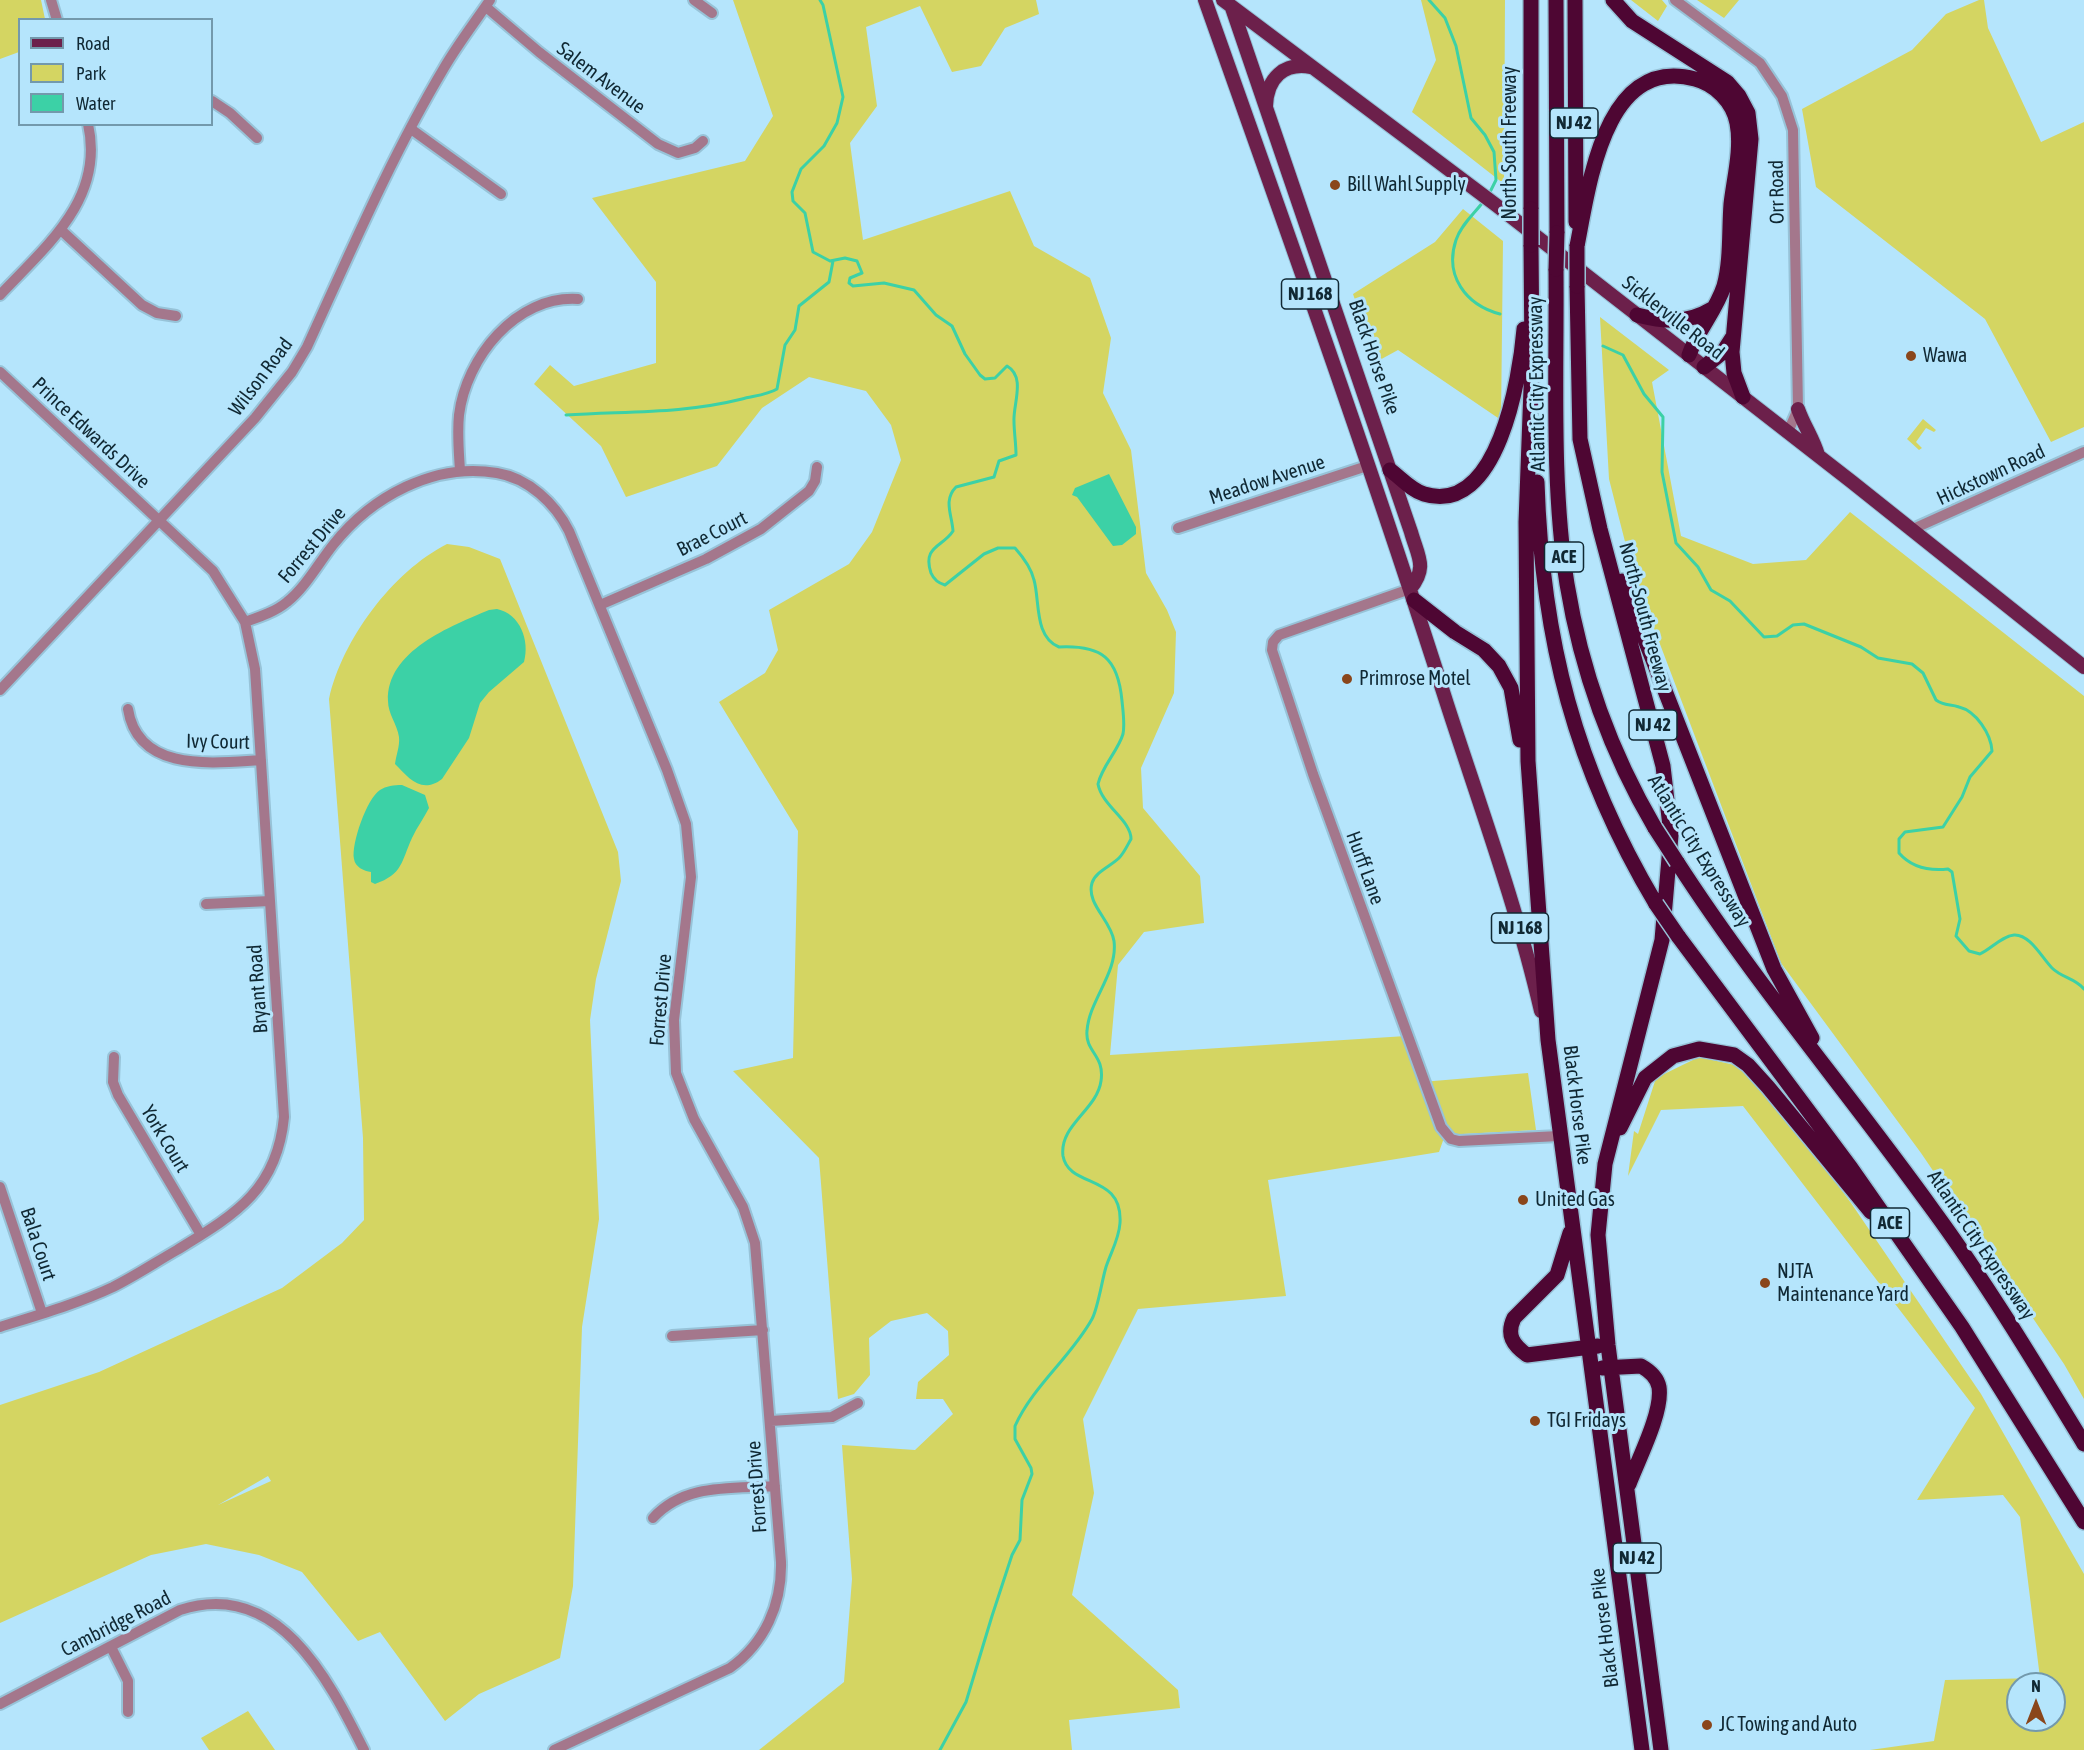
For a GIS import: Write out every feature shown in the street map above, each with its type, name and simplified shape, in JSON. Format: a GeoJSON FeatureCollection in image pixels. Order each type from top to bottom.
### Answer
{"type":"FeatureCollection","features":[{"type":"Feature","properties":{"kind":"highway","name":"North-South Freeway"},"geometry":{"type":"LineString","coordinates":[[1531,0],[1533,362],[1526,522],[1528,761],[1548,1041]]}},
{"type":"Feature","properties":{"kind":"highway","name":"Atlantic City Expressway"},"geometry":{"type":"LineString","coordinates":[[1556,0],[1556,269],[1560,510],[1567,582],[1584,661],[1601,712],[1638,799],[1654,828],[1714,920],[1966,1259],[2084,1444]]}},
{"type":"Feature","properties":{"kind":"highway","name":"North-South Freeway"},"geometry":{"type":"LineString","coordinates":[[1575,0],[1574,161],[1580,438],[1600,529],[1663,766],[1671,835],[1662,940],[1605,1164],[1598,1235],[1608,1345]]}},
{"type":"Feature","properties":{"kind":"highway"},"geometry":{"type":"LineString","coordinates":[[1613,0],[1632,21],[1727,82],[1739,96],[1748,113],[1751,154],[1732,362],[1743,397]]}},
{"type":"Feature","properties":{"kind":"highway"},"geometry":{"type":"LineString","coordinates":[[1577,246],[1597,155],[1618,110],[1631,95],[1647,83],[1665,76],[1685,76],[1704,81],[1718,90],[1734,113],[1738,138],[1726,279],[1689,355]]}},
{"type":"Feature","properties":{"kind":"highway"},"geometry":{"type":"LineString","coordinates":[[1390,470],[1411,488],[1433,496],[1457,493],[1467,488],[1484,471],[1501,439],[1518,369],[1524,334],[1531,245]]}},
{"type":"Feature","properties":{"kind":"highway"},"geometry":{"type":"LineString","coordinates":[[1637,315],[1675,322],[1693,318],[1712,309]]}},
{"type":"Feature","properties":{"kind":"highway"},"geometry":{"type":"LineString","coordinates":[[1704,367],[1723,352],[1733,335]]}},
{"type":"Feature","properties":{"kind":"highway","name":"Atlantic City Expressway"},"geometry":{"type":"LineString","coordinates":[[1533,362],[1541,564],[1557,662],[1570,712],[1601,800],[1656,904],[1851,1168],[1962,1327],[2084,1522]]}},
{"type":"Feature","properties":{"kind":"highway"},"geometry":{"type":"LineString","coordinates":[[1600,529],[1774,969],[1851,1102]]}},
{"type":"Feature","properties":{"kind":"highway"},"geometry":{"type":"LineString","coordinates":[[1412,595],[1455,632],[1484,651],[1499,666],[1511,688],[1532,825]]}},
{"type":"Feature","properties":{"kind":"highway","name":"Black Horse Pike"},"geometry":{"type":"LineString","coordinates":[[1548,1041],[1642,1750]]}},
{"type":"Feature","properties":{"kind":"highway"},"geometry":{"type":"LineString","coordinates":[[1605,1164],[1636,1094],[1646,1078],[1659,1066],[1686,1051],[1715,1050],[1734,1054],[1749,1065],[1768,1087],[1962,1327]]}},
{"type":"Feature","properties":{"kind":"highway"},"geometry":{"type":"LineString","coordinates":[[1572,1224],[1557,1275],[1514,1318],[1510,1326],[1511,1337],[1515,1346],[1527,1355],[1608,1345]]}},
{"type":"Feature","properties":{"kind":"highway","name":"Black Horse Pike"},"geometry":{"type":"LineString","coordinates":[[1608,1345],[1661,1750]]}},
{"type":"Feature","properties":{"kind":"highway"},"geometry":{"type":"LineString","coordinates":[[1592,1369],[1641,1366],[1656,1378],[1659,1388],[1656,1412],[1628,1487]]}},
{"type":"Feature","properties":{"kind":"main road","name":"Black Horse Pike"},"geometry":{"type":"LineString","coordinates":[[1205,0],[1306,282],[1412,595],[1509,890],[1548,1041]]}},
{"type":"Feature","properties":{"kind":"main road","name":"Black Horse Pike"},"geometry":{"type":"LineString","coordinates":[[1229,3],[1324,276],[1421,567],[1420,577],[1412,595]]}},
{"type":"Feature","properties":{"kind":"main road","name":"Sicklerville Road"},"geometry":{"type":"LineString","coordinates":[[1229,3],[1485,197],[1818,455],[2084,667]]}},
{"type":"Feature","properties":{"kind":"main road"},"geometry":{"type":"LineString","coordinates":[[1266,111],[1267,91],[1271,81],[1280,72],[1293,66],[1312,67]]}},
{"type":"Feature","properties":{"kind":"main road"},"geometry":{"type":"LineString","coordinates":[[1306,282],[1324,276]]}},
{"type":"Feature","properties":{"kind":"main road"},"geometry":{"type":"LineString","coordinates":[[1798,409],[1804,425],[1812,434],[1818,455]]}},
{"type":"Feature","properties":{"kind":"main road"},"geometry":{"type":"LineString","coordinates":[[1354,424],[1372,419]]}},
{"type":"Feature","properties":{"kind":"street"},"geometry":{"type":"LineString","coordinates":[[51,0],[56,18]]}},
{"type":"Feature","properties":{"kind":"street"},"geometry":{"type":"LineString","coordinates":[[694,0],[712,13]]}},
{"type":"Feature","properties":{"kind":"street","name":"Orr Road"},"geometry":{"type":"LineString","coordinates":[[1676,0],[1760,63],[1782,96],[1793,130],[1798,409],[1788,432]]}},
{"type":"Feature","properties":{"kind":"street","name":"Wilson Road"},"geometry":{"type":"LineString","coordinates":[[0,690],[255,418],[292,372],[307,347],[411,129],[445,66],[488,3]]}},
{"type":"Feature","properties":{"kind":"street","name":"Salem Avenue"},"geometry":{"type":"LineString","coordinates":[[488,3],[539,52],[658,144],[678,153],[695,148],[703,141]]}},
{"type":"Feature","properties":{"kind":"street"},"geometry":{"type":"LineString","coordinates":[[213,102],[230,113],[257,138]]}},
{"type":"Feature","properties":{"kind":"street"},"geometry":{"type":"LineString","coordinates":[[0,295],[61,230],[79,205],[88,181],[92,151],[88,126]]}},
{"type":"Feature","properties":{"kind":"street"},"geometry":{"type":"LineString","coordinates":[[411,129],[501,194]]}},
{"type":"Feature","properties":{"kind":"street"},"geometry":{"type":"LineString","coordinates":[[61,230],[142,304],[157,313],[176,316]]}},
{"type":"Feature","properties":{"kind":"street"},"geometry":{"type":"LineString","coordinates":[[460,471],[458,429],[463,398],[485,349],[526,311],[554,300],[578,298]]}},
{"type":"Feature","properties":{"kind":"street","name":"Prince Edwards Drive"},"geometry":{"type":"LineString","coordinates":[[0,372],[158,521]]}},
{"type":"Feature","properties":{"kind":"street","name":"Hickstown Road"},"geometry":{"type":"LineString","coordinates":[[1913,529],[2084,452]]}},
{"type":"Feature","properties":{"kind":"street","name":"Meadow Avenue"},"geometry":{"type":"LineString","coordinates":[[1178,528],[1367,466]]}},
{"type":"Feature","properties":{"kind":"street","name":"Brae Court"},"geometry":{"type":"LineString","coordinates":[[600,605],[706,559],[761,529],[808,492],[815,481],[817,468]]}},
{"type":"Feature","properties":{"kind":"street","name":"Forrest Drive"},"geometry":{"type":"LineString","coordinates":[[245,622],[286,603],[351,524],[375,504],[422,480],[460,471],[501,474],[532,488],[550,503],[569,531],[668,770],[686,824],[692,877],[674,1028],[676,1073],[689,1109],[743,1207],[750,1225],[756,1256],[771,1420],[781,1562],[780,1590],[769,1623],[749,1652],[717,1677],[554,1750]]}},
{"type":"Feature","properties":{"kind":"street","name":"Bryant Road"},"geometry":{"type":"LineString","coordinates":[[0,1327],[114,1287],[231,1216],[254,1194],[274,1162],[282,1133],[284,1103],[255,669],[245,622],[213,571],[158,521]]}},
{"type":"Feature","properties":{"kind":"street","name":"Hurff Lane"},"geometry":{"type":"LineString","coordinates":[[1412,595],[1279,635],[1273,642],[1272,651],[1312,774],[1441,1127],[1452,1139],[1459,1141],[1559,1136]]}},
{"type":"Feature","properties":{"kind":"street","name":"Ivy Court"},"geometry":{"type":"LineString","coordinates":[[128,709],[135,730],[150,747],[162,754],[200,763],[261,760]]}},
{"type":"Feature","properties":{"kind":"street"},"geometry":{"type":"LineString","coordinates":[[206,904],[270,901]]}},
{"type":"Feature","properties":{"kind":"street","name":"York Court"},"geometry":{"type":"LineString","coordinates":[[114,1057],[113,1082],[118,1095],[201,1235]]}},
{"type":"Feature","properties":{"kind":"street","name":"Bala Court"},"geometry":{"type":"LineString","coordinates":[[0,1187],[42,1313]]}},
{"type":"Feature","properties":{"kind":"street"},"geometry":{"type":"LineString","coordinates":[[672,1336],[763,1330]]}},
{"type":"Feature","properties":{"kind":"street"},"geometry":{"type":"LineString","coordinates":[[771,1420],[832,1417],[840,1415],[858,1403]]}},
{"type":"Feature","properties":{"kind":"street"},"geometry":{"type":"LineString","coordinates":[[653,1518],[682,1495],[775,1486]]}},
{"type":"Feature","properties":{"kind":"street","name":"Cambridge Road"},"geometry":{"type":"LineString","coordinates":[[0,1704],[192,1606],[217,1604],[248,1610],[277,1625],[303,1650],[328,1684],[364,1750]]}},
{"type":"Feature","properties":{"kind":"street"},"geometry":{"type":"LineString","coordinates":[[111,1647],[128,1681],[128,1712]]}},
{"type":"Feature","properties":{"kind":"green space"},"geometry":{"type":"Polygon","coordinates":[[[0,0],[41,0],[45,18],[18,18],[18,52],[0,59],[0,0]]]}},
{"type":"Feature","properties":{"kind":"green space"},"geometry":{"type":"Polygon","coordinates":[[[733,0],[1036,0],[1039,14],[1005,28],[981,66],[952,72],[920,6],[866,27],[877,106],[850,143],[863,240],[1010,191],[1034,246],[1090,278],[1111,338],[1103,393],[1131,450],[1146,573],[1167,610],[1176,632],[1174,693],[1141,768],[1143,808],[1200,876],[1204,923],[1144,932],[1118,965],[1110,1055],[1406,1036],[1422,1082],[1528,1073],[1536,1130],[1445,1135],[1439,1152],[1268,1180],[1286,1296],[1138,1309],[1083,1419],[1094,1493],[1072,1595],[1178,1690],[1180,1708],[1069,1720],[1072,1750],[759,1750],[844,1682],[852,1579],[842,1445],[915,1450],[953,1414],[943,1399],[916,1399],[918,1382],[949,1355],[948,1331],[927,1313],[891,1321],[869,1338],[870,1375],[854,1394],[838,1399],[819,1158],[733,1071],[793,1058],[798,831],[719,702],[765,673],[778,650],[769,610],[849,564],[872,532],[901,460],[891,425],[866,391],[809,377],[762,408],[717,466],[626,497],[601,446],[534,384],[550,365],[574,386],[656,363],[656,282],[592,198],[745,161],[773,116],[733,0]]]}},
{"type":"Feature","properties":{"kind":"green space"},"geometry":{"type":"Polygon","coordinates":[[[1421,0],[1505,0],[1504,184],[1412,112],[1436,60],[1421,0]]]}},
{"type":"Feature","properties":{"kind":"green space"},"geometry":{"type":"Polygon","coordinates":[[[1631,0],[1662,0],[1667,6],[1658,21],[1631,0]]]}},
{"type":"Feature","properties":{"kind":"green space"},"geometry":{"type":"Polygon","coordinates":[[[1697,0],[1739,0],[1724,18],[1697,0]]]}},
{"type":"Feature","properties":{"kind":"green space"},"geometry":{"type":"Polygon","coordinates":[[[1984,0],[1988,28],[2041,142],[2084,122],[2084,427],[2051,442],[1985,319],[1816,187],[1802,109],[1912,50],[1946,14],[1984,0]]]}},
{"type":"Feature","properties":{"kind":"green space"},"geometry":{"type":"Polygon","coordinates":[[[1463,209],[1503,241],[1501,420],[1398,350],[1376,362],[1353,294],[1435,242],[1463,209]]]}},
{"type":"Feature","properties":{"kind":"green space"},"geometry":{"type":"Polygon","coordinates":[[[1600,317],[1669,370],[1652,382],[1681,536],[1753,564],[1806,560],[1850,512],[2084,696],[2084,1399],[2064,1364],[1921,1153],[1781,963],[1633,573],[1609,479],[1600,317]]]}},
{"type":"Feature","properties":{"kind":"green space"},"geometry":{"type":"Polygon","coordinates":[[[1923,419],[1936,430],[1934,432],[1926,428],[1916,442],[1922,448],[1919,450],[1907,439],[1923,419]]]}},
{"type":"Feature","properties":{"kind":"green space"},"geometry":{"type":"Polygon","coordinates":[[[447,544],[469,547],[500,559],[618,852],[621,881],[596,979],[590,1020],[599,1219],[582,1327],[573,1586],[560,1658],[479,1694],[445,1721],[380,1632],[358,1641],[302,1572],[259,1555],[206,1544],[151,1555],[0,1623],[0,1405],[99,1372],[282,1288],[342,1243],[364,1220],[363,1138],[329,699],[345,654],[372,610],[407,572],[447,544]],[[268,1476],[218,1505],[271,1481],[268,1476]]]}},
{"type":"Feature","properties":{"kind":"green space"},"geometry":{"type":"Polygon","coordinates":[[[1699,1057],[1739,1066],[1744,1059],[1851,1203],[1981,1394],[2084,1574],[2084,1750],[1870,1750],[1934,1741],[1945,1680],[2006,1679],[2006,1732],[2066,1732],[2066,1672],[2039,1672],[2020,1517],[2003,1495],[1917,1500],[1975,1408],[1743,1106],[1661,1110],[1628,1176],[1634,1131],[1638,1134],[1656,1078],[1699,1057]]]}},
{"type":"Feature","properties":{"kind":"green space"},"geometry":{"type":"Polygon","coordinates":[[[248,1711],[275,1750],[209,1750],[201,1738],[248,1711]]]}},
{"type":"Feature","properties":{"kind":"water"},"geometry":{"type":"Polygon","coordinates":[[[1109,474],[1136,527],[1136,534],[1122,545],[1113,546],[1077,497],[1072,495],[1075,488],[1109,474]]]}},
{"type":"Feature","properties":{"kind":"water"},"geometry":{"type":"Polygon","coordinates":[[[497,609],[512,616],[521,629],[526,645],[524,662],[489,692],[480,703],[469,738],[442,779],[428,785],[421,785],[395,764],[399,737],[388,706],[390,683],[409,654],[424,643],[457,624],[489,610],[497,609]]]}},
{"type":"Feature","properties":{"kind":"water"},"geometry":{"type":"Polygon","coordinates":[[[402,785],[425,795],[429,808],[400,866],[391,876],[375,884],[371,882],[371,872],[360,868],[355,862],[357,833],[365,811],[375,795],[385,788],[402,785]]]}},
{"type":"Feature","properties":{"kind":"waterway"},"geometry":{"type":"LineString","coordinates":[[820,0],[843,97],[837,123],[824,146],[801,169],[792,192],[793,201],[805,213],[813,252],[830,261],[845,258],[857,261],[862,273],[850,278],[849,283],[853,286],[884,283],[914,290],[936,315],[952,326],[965,354],[980,375],[985,379],[995,378],[1007,366],[1016,377],[1014,414],[1016,455],[999,461],[994,477],[956,487],[952,492],[949,508],[953,531],[931,552],[929,564],[933,578],[945,585],[984,554],[998,548],[1015,548],[1033,575],[1039,618],[1045,635],[1059,647],[1074,647],[1097,652],[1112,664],[1120,686],[1124,718],[1121,740],[1098,784],[1105,799],[1126,825],[1131,839],[1119,858],[1096,876],[1091,891],[1092,898],[1112,933],[1114,941],[1112,964],[1093,1008],[1087,1031],[1089,1044],[1100,1065],[1101,1081],[1093,1101],[1072,1126],[1063,1145],[1063,1156],[1067,1166],[1113,1196],[1119,1207],[1119,1229],[1092,1319],[1074,1346],[1032,1398],[1015,1426],[1015,1439],[1032,1474],[1022,1500],[1020,1540],[1012,1555],[966,1702],[940,1750]]}},
{"type":"Feature","properties":{"kind":"waterway"},"geometry":{"type":"LineString","coordinates":[[1429,0],[1445,18],[1456,46],[1471,118],[1485,135],[1494,152],[1496,180],[1489,194]]}},
{"type":"Feature","properties":{"kind":"waterway"},"geometry":{"type":"LineString","coordinates":[[1483,202],[1458,235],[1453,253],[1453,265],[1456,277],[1468,296],[1477,304],[1500,314]]}},
{"type":"Feature","properties":{"kind":"waterway"},"geometry":{"type":"LineString","coordinates":[[566,415],[698,407],[769,393],[777,389],[785,345],[795,330],[799,306],[829,282],[833,261]]}},
{"type":"Feature","properties":{"kind":"waterway"},"geometry":{"type":"LineString","coordinates":[[1603,346],[1623,355],[1644,394],[1663,417],[1662,472],[1676,543],[1698,567],[1711,590],[1730,601],[1764,637],[1777,636],[1793,625],[1804,624],[1861,647],[1878,658],[1912,664],[1923,673],[1936,700],[1965,709],[1982,724],[1992,751],[1970,777],[1962,797],[1943,827],[1905,832],[1899,839],[1899,853],[1915,865],[1928,869],[1948,869],[1952,872],[1960,919],[1956,936],[1969,951],[1980,954],[2005,938],[2020,936],[2030,942],[2056,971],[2077,982],[2084,989]]}},
{"type":"Feature","properties":{"kind":"place","name":"Bill Wahl Supply"},"geometry":{"type":"Point","coordinates":[1335,185]}},
{"type":"Feature","properties":{"kind":"place","name":"Wawa"},"geometry":{"type":"Point","coordinates":[1911,356]}},
{"type":"Feature","properties":{"kind":"place","name":"Primrose Motel"},"geometry":{"type":"Point","coordinates":[1347,679]}},
{"type":"Feature","properties":{"kind":"place","name":"United Gas"},"geometry":{"type":"Point","coordinates":[1523,1200]}},
{"type":"Feature","properties":{"kind":"place","name":"NJTA Maintenance Yard"},"geometry":{"type":"Point","coordinates":[1765,1283]}},
{"type":"Feature","properties":{"kind":"place","name":"TGI Fridays"},"geometry":{"type":"Point","coordinates":[1535,1421]}},
{"type":"Feature","properties":{"kind":"place","name":"JC Towing and Auto"},"geometry":{"type":"Point","coordinates":[1707,1725]}}]}
